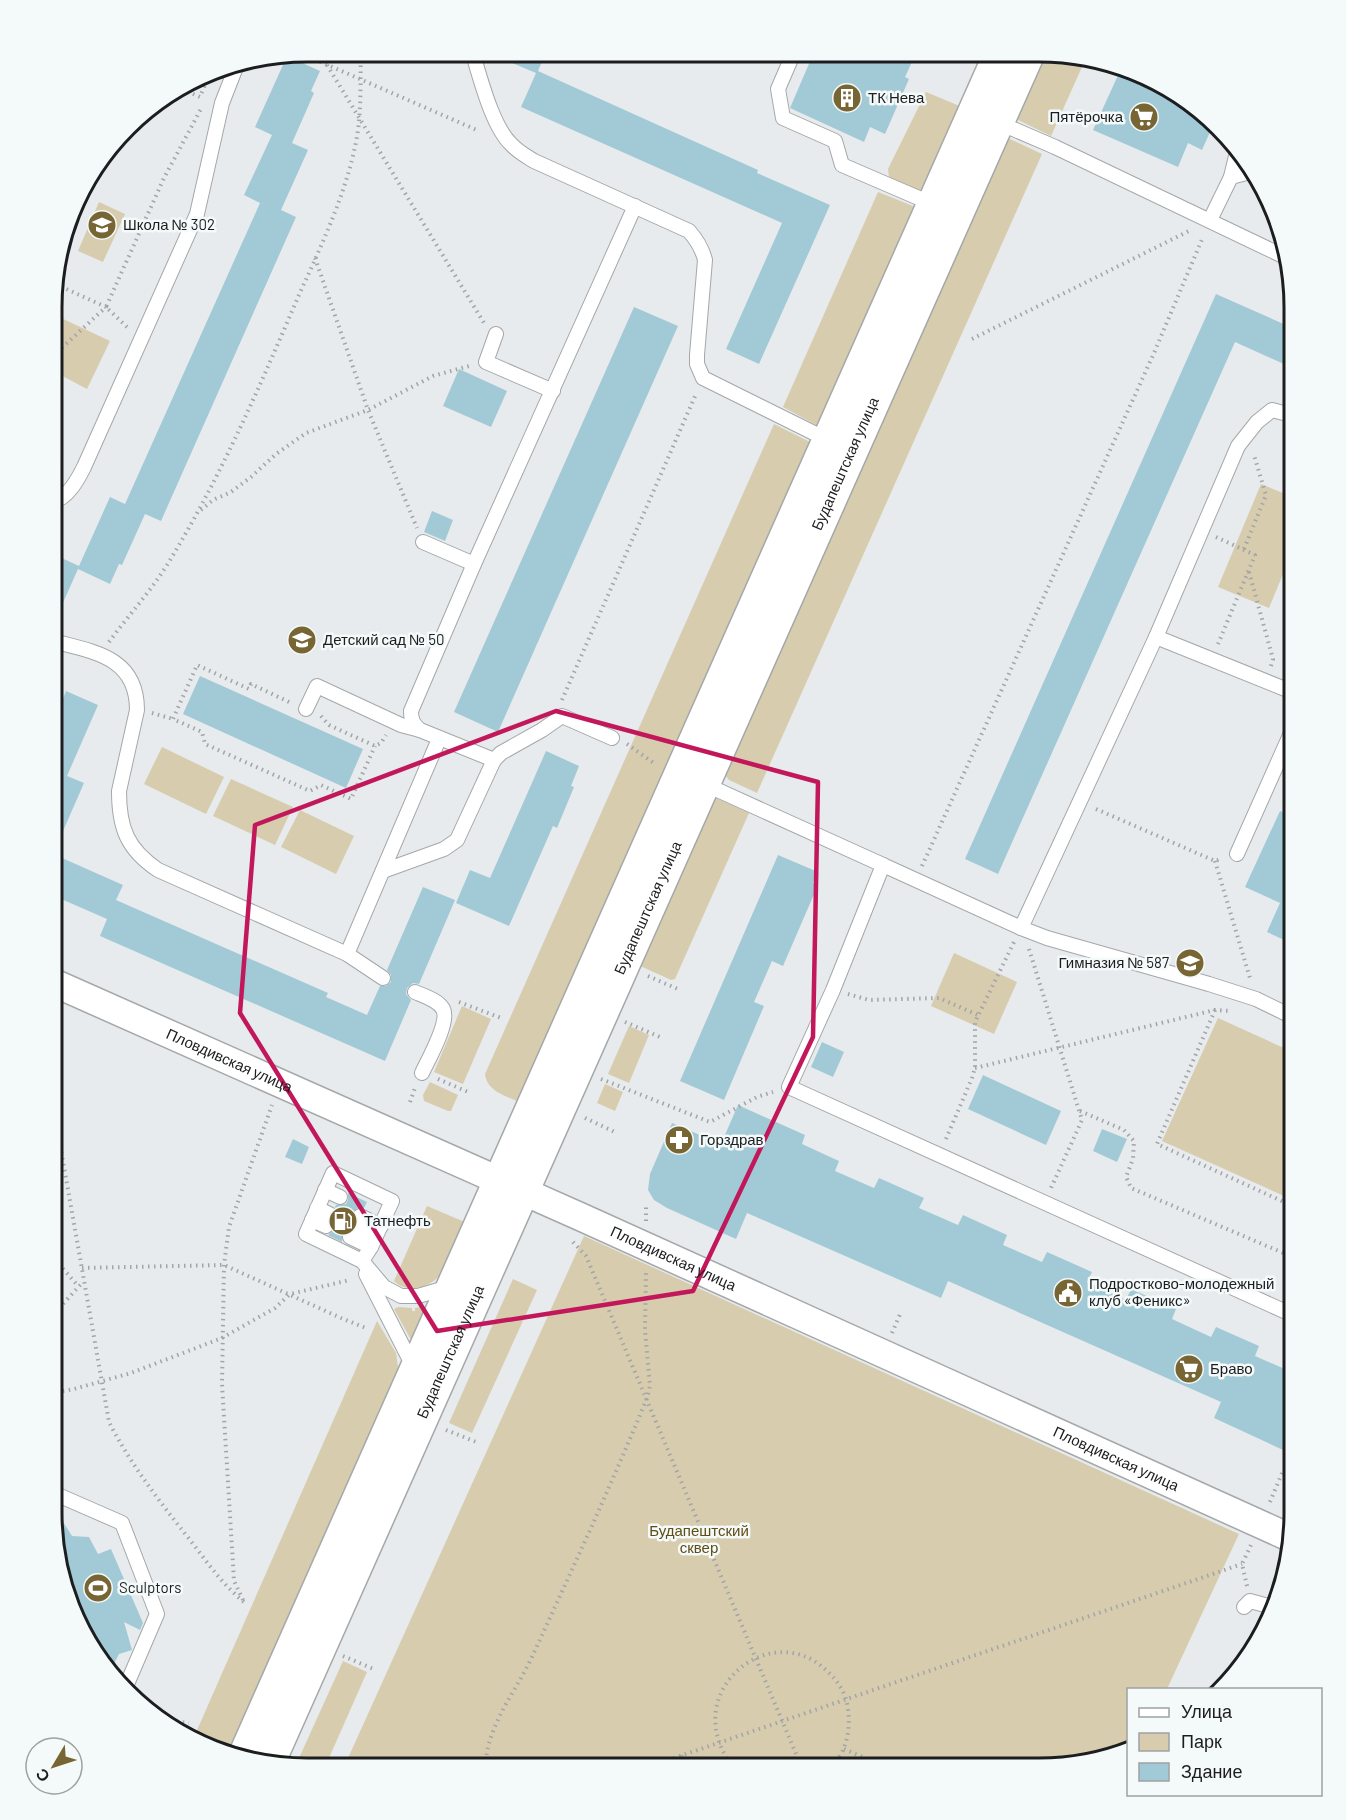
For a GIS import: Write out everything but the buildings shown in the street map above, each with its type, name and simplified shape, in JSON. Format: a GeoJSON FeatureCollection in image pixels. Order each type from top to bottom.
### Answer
{"type":"FeatureCollection","features":[{"type":"Feature","properties":{"kind":"street","name":"Будапештская улица"},"geometry":{"type":"LineString","coordinates":[[271,1756],[511,1186],[680,774],[840,446],[945,210],[998,62]]}},
{"type":"Feature","properties":{"kind":"street","name":"Будапештская улица"},"geometry":{"type":"LineString","coordinates":[[945,210],[997,122],[1024,62]]}},
{"type":"Feature","properties":{"kind":"street","name":"Пловдивская улица"},"geometry":{"type":"LineString","coordinates":[[62,986],[511,1186],[1283,1535]]}},
{"type":"Feature","properties":{"kind":"street","name":"Будапештская улица"},"geometry":{"type":"LineString","coordinates":[[247,1751],[454,1285],[511,1186]]}},
{"type":"Feature","properties":{"kind":"lane"},"geometry":{"type":"LineString","coordinates":[[476,62],[496,120],[509,143],[534,161],[689,231],[702,249],[705,260],[697,364],[703,378],[840,446]]}},
{"type":"Feature","properties":{"kind":"lane"},"geometry":{"type":"LineString","coordinates":[[790,62],[778,89],[783,118],[835,141],[842,165],[945,210]]}},
{"type":"Feature","properties":{"kind":"lane"},"geometry":{"type":"LineString","coordinates":[[62,497],[84,468],[197,214],[222,103],[234,72]]}},
{"type":"Feature","properties":{"kind":"lane"},"geometry":{"type":"LineString","coordinates":[[997,122],[1055,147],[1207,226],[1279,254]]}},
{"type":"Feature","properties":{"kind":"lane"},"geometry":{"type":"LineString","coordinates":[[1207,226],[1231,177],[1235,159]]}},
{"type":"Feature","properties":{"kind":"lane"},"geometry":{"type":"LineString","coordinates":[[1231,177],[1245,173]]}},
{"type":"Feature","properties":{"kind":"lane"},"geometry":{"type":"LineString","coordinates":[[420,730],[411,719],[411,711],[474,564],[635,206]]}},
{"type":"Feature","properties":{"kind":"lane"},"geometry":{"type":"LineString","coordinates":[[496,334],[486,362],[553,391]]}},
{"type":"Feature","properties":{"kind":"lane"},"geometry":{"type":"LineString","coordinates":[[1021,928],[1156,637],[1238,446],[1257,422],[1272,410],[1284,413]]}},
{"type":"Feature","properties":{"kind":"lane"},"geometry":{"type":"LineString","coordinates":[[423,542],[474,564]]}},
{"type":"Feature","properties":{"kind":"lane"},"geometry":{"type":"LineString","coordinates":[[1156,637],[1284,689]]}},
{"type":"Feature","properties":{"kind":"lane"},"geometry":{"type":"LineString","coordinates":[[62,644],[100,654],[112,660],[126,672],[137,699],[137,710],[119,791],[122,823],[128,840],[136,851],[158,870],[347,954],[383,978]]}},
{"type":"Feature","properties":{"kind":"lane"},"geometry":{"type":"LineString","coordinates":[[306,709],[317,686],[395,722],[494,760]]}},
{"type":"Feature","properties":{"kind":"lane"},"geometry":{"type":"LineString","coordinates":[[383,872],[444,849],[457,840],[494,760],[501,753],[562,716],[619,740]]}},
{"type":"Feature","properties":{"kind":"lane"},"geometry":{"type":"LineString","coordinates":[[347,954],[439,739]]}},
{"type":"Feature","properties":{"kind":"lane"},"geometry":{"type":"LineString","coordinates":[[1237,854],[1284,749]]}},
{"type":"Feature","properties":{"kind":"lane"},"geometry":{"type":"LineString","coordinates":[[680,774],[1021,928],[1047,938],[1256,999],[1284,1013]]}},
{"type":"Feature","properties":{"kind":"lane"},"geometry":{"type":"LineString","coordinates":[[883,865],[833,990],[789,1087],[1284,1311]]}},
{"type":"Feature","properties":{"kind":"lane"},"geometry":{"type":"LineString","coordinates":[[415,992],[437,1002],[445,1016],[442,1029],[422,1073]]}},
{"type":"Feature","properties":{"kind":"lane"},"geometry":{"type":"LineString","coordinates":[[416,1371],[366,1275],[362,1261],[392,1201],[333,1173],[306,1234],[362,1261],[384,1287],[401,1296],[418,1296],[454,1285]]}},
{"type":"Feature","properties":{"kind":"lane"},"geometry":{"type":"LineString","coordinates":[[319,1204],[333,1211],[319,1204]]}},
{"type":"Feature","properties":{"kind":"lane"},"geometry":{"type":"LineString","coordinates":[[378,1231],[357,1222],[378,1231]]}},
{"type":"Feature","properties":{"kind":"lane"},"geometry":{"type":"LineString","coordinates":[[62,1497],[122,1523],[157,1614],[128,1681]]}},
{"type":"Feature","properties":{"kind":"lane"},"geometry":{"type":"LineString","coordinates":[[1247,1601],[1267,1606]]}},
{"type":"Feature","properties":{"kind":"path"},"geometry":{"type":"LineString","coordinates":[[320,62],[480,131]]}},
{"type":"Feature","properties":{"kind":"path"},"geometry":{"type":"LineString","coordinates":[[100,654],[165,568],[198,513],[246,419],[346,182],[360,118],[361,62]]}},
{"type":"Feature","properties":{"kind":"path"},"geometry":{"type":"LineString","coordinates":[[327,65],[480,320],[496,334]]}},
{"type":"Feature","properties":{"kind":"path"},"geometry":{"type":"LineString","coordinates":[[188,92],[200,97],[206,83]]}},
{"type":"Feature","properties":{"kind":"path"},"geometry":{"type":"LineString","coordinates":[[62,348],[106,307],[164,178],[199,111],[213,91],[227,88]]}},
{"type":"Feature","properties":{"kind":"path"},"geometry":{"type":"LineString","coordinates":[[972,339],[1207,226]]}},
{"type":"Feature","properties":{"kind":"path"},"geometry":{"type":"LineString","coordinates":[[922,866],[1154,353],[1207,226]]}},
{"type":"Feature","properties":{"kind":"path"},"geometry":{"type":"LineString","coordinates":[[315,258],[368,410],[423,542]]}},
{"type":"Feature","properties":{"kind":"path"},"geometry":{"type":"LineString","coordinates":[[62,287],[106,307],[140,341]]}},
{"type":"Feature","properties":{"kind":"path"},"geometry":{"type":"LineString","coordinates":[[198,513],[213,500],[231,492],[276,454],[306,433],[368,410],[433,376],[486,362]]}},
{"type":"Feature","properties":{"kind":"path"},"geometry":{"type":"LineString","coordinates":[[562,716],[562,699],[703,378]]}},
{"type":"Feature","properties":{"kind":"path"},"geometry":{"type":"LineString","coordinates":[[1244,549],[1266,495],[1248,434]]}},
{"type":"Feature","properties":{"kind":"path"},"geometry":{"type":"LineString","coordinates":[[1202,530],[1255,555],[1212,660]]}},
{"type":"Feature","properties":{"kind":"path"},"geometry":{"type":"LineString","coordinates":[[1249,571],[1273,659],[1267,682]]}},
{"type":"Feature","properties":{"kind":"path"},"geometry":{"type":"LineString","coordinates":[[173,719],[197,665],[249,689],[251,684],[324,717],[329,725],[375,746]]}},
{"type":"Feature","properties":{"kind":"path"},"geometry":{"type":"LineString","coordinates":[[149,712],[173,719],[202,732],[205,744],[310,791],[321,785],[351,799],[375,746],[381,743],[395,722]]}},
{"type":"Feature","properties":{"kind":"path"},"geometry":{"type":"LineString","coordinates":[[619,740],[680,774]]}},
{"type":"Feature","properties":{"kind":"path"},"geometry":{"type":"LineString","coordinates":[[1079,801],[1215,861],[1256,999]]}},
{"type":"Feature","properties":{"kind":"path"},"geometry":{"type":"LineString","coordinates":[[940,1154],[975,1068],[975,1022],[1021,928]]}},
{"type":"Feature","properties":{"kind":"path"},"geometry":{"type":"LineString","coordinates":[[1021,928],[1082,1120],[1045,1203]]}},
{"type":"Feature","properties":{"kind":"path"},"geometry":{"type":"LineString","coordinates":[[833,990],[869,1000],[939,998],[978,1015]]}},
{"type":"Feature","properties":{"kind":"path"},"geometry":{"type":"LineString","coordinates":[[443,1009],[460,1002],[501,1018]]}},
{"type":"Feature","properties":{"kind":"path"},"geometry":{"type":"LineString","coordinates":[[975,1068],[1215,1010],[1232,1011]]}},
{"type":"Feature","properties":{"kind":"path"},"geometry":{"type":"LineString","coordinates":[[1215,1010],[1157,1144],[1284,1202]]}},
{"type":"Feature","properties":{"kind":"path"},"geometry":{"type":"LineString","coordinates":[[620,1020],[660,1037]]}},
{"type":"Feature","properties":{"kind":"path"},"geometry":{"type":"LineString","coordinates":[[422,1073],[468,1092]]}},
{"type":"Feature","properties":{"kind":"path"},"geometry":{"type":"LineString","coordinates":[[595,1076],[710,1122],[757,1097],[789,1087]]}},
{"type":"Feature","properties":{"kind":"path"},"geometry":{"type":"LineString","coordinates":[[62,1155],[109,1422],[124,1452],[227,1588],[244,1602],[234,1581],[222,1384],[224,1265],[229,1227],[272,1104]]}},
{"type":"Feature","properties":{"kind":"path"},"geometry":{"type":"LineString","coordinates":[[1079,1111],[1124,1130],[1134,1141],[1133,1159],[1126,1177],[1131,1188],[1284,1254]]}},
{"type":"Feature","properties":{"kind":"path"},"geometry":{"type":"LineString","coordinates":[[588,1120],[617,1134]]}},
{"type":"Feature","properties":{"kind":"path"},"geometry":{"type":"LineString","coordinates":[[578,1247],[586,1256],[798,1758]]}},
{"type":"Feature","properties":{"kind":"path"},"geometry":{"type":"LineString","coordinates":[[82,1268],[224,1265],[366,1328]]}},
{"type":"Feature","properties":{"kind":"path"},"geometry":{"type":"LineString","coordinates":[[62,1268],[78,1286]]}},
{"type":"Feature","properties":{"kind":"path"},"geometry":{"type":"LineString","coordinates":[[486,1758],[500,1713],[525,1672],[614,1477],[647,1398],[650,1386],[645,1330],[646,1268]]}},
{"type":"Feature","properties":{"kind":"path"},"geometry":{"type":"LineString","coordinates":[[62,1390],[132,1373],[222,1338],[274,1308],[290,1294],[353,1280]]}},
{"type":"Feature","properties":{"kind":"path"},"geometry":{"type":"LineString","coordinates":[[62,1306],[83,1282]]}},
{"type":"Feature","properties":{"kind":"path"},"geometry":{"type":"LineString","coordinates":[[440,1427],[479,1443]]}},
{"type":"Feature","properties":{"kind":"path"},"geometry":{"type":"LineString","coordinates":[[1266,1511],[1282,1473]]}},
{"type":"Feature","properties":{"kind":"path"},"geometry":{"type":"LineString","coordinates":[[1247,1601],[1242,1564],[1252,1542]]}},
{"type":"Feature","properties":{"kind":"path"},"geometry":{"type":"LineString","coordinates":[[673,1758],[1242,1564]]}},
{"type":"Feature","properties":{"kind":"path"},"geometry":{"type":"LineString","coordinates":[[727,1758],[719,1743],[714,1723],[717,1703],[725,1684],[738,1669],[756,1658],[777,1653],[800,1655],[820,1664],[836,1679],[847,1699],[850,1724],[844,1749],[837,1758]]}},
{"type":"Feature","properties":{"kind":"path"},"geometry":{"type":"LineString","coordinates":[[339,1655],[376,1670]]}},
{"type":"Feature","properties":{"kind":"path"},"geometry":{"type":"LineString","coordinates":[[177,1722],[189,1723]]}},
{"type":"Feature","properties":{"kind":"path"},"geometry":{"type":"LineString","coordinates":[[844,1749],[865,1758]]}},
{"type":"Feature","properties":{"kind":"highlighted area"},"geometry":{"type":"Polygon","coordinates":[[[556,711],[818,782],[813,1037],[693,1291],[437,1331],[240,1013],[255,825],[556,711]]]}},
{"type":"Feature","properties":{"kind":"green space"},"geometry":{"type":"Polygon","coordinates":[[[1036,62],[1083,65],[1051,136],[1012,117],[1036,62]]]}},
{"type":"Feature","properties":{"kind":"green space"},"geometry":{"type":"Polygon","coordinates":[[[926,92],[962,107],[926,191],[889,178],[888,169],[926,92]]]}},
{"type":"Feature","properties":{"kind":"green space"},"geometry":{"type":"Polygon","coordinates":[[[1010,139],[1042,154],[757,793],[729,780],[722,771],[1001,142],[1010,139]]]}},
{"type":"Feature","properties":{"kind":"green space"},"geometry":{"type":"Polygon","coordinates":[[[878,192],[918,208],[821,425],[816,425],[783,407],[878,192]]]}},
{"type":"Feature","properties":{"kind":"green space"},"geometry":{"type":"Polygon","coordinates":[[[99,202],[125,214],[103,262],[78,251],[99,202]]]}},
{"type":"Feature","properties":{"kind":"green space"},"geometry":{"type":"Polygon","coordinates":[[[62,318],[110,341],[87,389],[62,376],[62,318]]]}},
{"type":"Feature","properties":{"kind":"green space"},"geometry":{"type":"Polygon","coordinates":[[[774,424],[814,444],[521,1103],[494,1089],[485,1074],[774,424]]]}},
{"type":"Feature","properties":{"kind":"green space"},"geometry":{"type":"Polygon","coordinates":[[[1261,484],[1284,493],[1284,572],[1269,608],[1218,587],[1261,484]]]}},
{"type":"Feature","properties":{"kind":"green space"},"geometry":{"type":"Polygon","coordinates":[[[162,747],[224,777],[206,814],[144,784],[162,747]]]}},
{"type":"Feature","properties":{"kind":"green space"},"geometry":{"type":"Polygon","coordinates":[[[231,779],[293,807],[275,845],[213,816],[231,779]]]}},
{"type":"Feature","properties":{"kind":"green space"},"geometry":{"type":"Polygon","coordinates":[[[716,798],[749,813],[675,979],[671,980],[636,964],[710,799],[716,798]]]}},
{"type":"Feature","properties":{"kind":"green space"},"geometry":{"type":"Polygon","coordinates":[[[300,810],[354,836],[336,874],[281,847],[300,810]]]}},
{"type":"Feature","properties":{"kind":"green space"},"geometry":{"type":"Polygon","coordinates":[[[954,953],[1017,982],[994,1034],[931,1006],[954,953]]]}},
{"type":"Feature","properties":{"kind":"green space"},"geometry":{"type":"Polygon","coordinates":[[[462,1006],[491,1019],[463,1084],[434,1072],[462,1006]]]}},
{"type":"Feature","properties":{"kind":"green space"},"geometry":{"type":"Polygon","coordinates":[[[1218,1018],[1284,1048],[1284,1196],[1162,1141],[1218,1018]]]}},
{"type":"Feature","properties":{"kind":"green space"},"geometry":{"type":"Polygon","coordinates":[[[629,1026],[649,1035],[629,1083],[608,1074],[629,1026]]]}},
{"type":"Feature","properties":{"kind":"green space"},"geometry":{"type":"Polygon","coordinates":[[[430,1082],[458,1095],[451,1111],[424,1101],[423,1095],[430,1082]]]}},
{"type":"Feature","properties":{"kind":"green space"},"geometry":{"type":"Polygon","coordinates":[[[605,1084],[623,1092],[615,1111],[597,1103],[605,1084]]]}},
{"type":"Feature","properties":{"kind":"green space"},"geometry":{"type":"Polygon","coordinates":[[[427,1206],[467,1223],[443,1272],[427,1285],[416,1288],[404,1287],[394,1281],[427,1206]]]}},
{"type":"Feature","properties":{"kind":"green space","name":"Будапештский сквер"},"geometry":{"type":"Polygon","coordinates":[[[584,1236],[1239,1534],[1167,1688],[1127,1688],[1127,1743],[1088,1754],[1056,1758],[348,1758],[584,1236]]]}},
{"type":"Feature","properties":{"kind":"green space"},"geometry":{"type":"Polygon","coordinates":[[[513,1279],[537,1290],[472,1433],[449,1423],[513,1279]]]}},
{"type":"Feature","properties":{"kind":"green space"},"geometry":{"type":"Polygon","coordinates":[[[428,1306],[413,1340],[394,1309],[412,1308],[412,1311],[415,1311],[415,1308],[428,1306]]]}},
{"type":"Feature","properties":{"kind":"green space"},"geometry":{"type":"Polygon","coordinates":[[[377,1321],[396,1353],[399,1374],[235,1748],[196,1732],[377,1321]]]}},
{"type":"Feature","properties":{"kind":"green space"},"geometry":{"type":"Polygon","coordinates":[[[343,1661],[367,1672],[329,1758],[299,1758],[343,1661]]]}},
{"type":"Feature","properties":{"kind":"place","name":"ТК Нева"},"geometry":{"type":"Point","coordinates":[847,98]}},
{"type":"Feature","properties":{"kind":"place","name":"Пятёрочка"},"geometry":{"type":"Point","coordinates":[1144,117]}},
{"type":"Feature","properties":{"kind":"place","name":"Школа № 302"},"geometry":{"type":"Point","coordinates":[102,225]}},
{"type":"Feature","properties":{"kind":"place","name":"Детский сад № 50"},"geometry":{"type":"Point","coordinates":[302,640]}},
{"type":"Feature","properties":{"kind":"place","name":"Гимназия № 587"},"geometry":{"type":"Point","coordinates":[1190,963]}},
{"type":"Feature","properties":{"kind":"place","name":"Горздрав"},"geometry":{"type":"Point","coordinates":[679,1140]}},
{"type":"Feature","properties":{"kind":"place","name":"Татнефть"},"geometry":{"type":"Point","coordinates":[343,1221]}},
{"type":"Feature","properties":{"kind":"place","name":"Подростково-молодежный клуб «Феникс»"},"geometry":{"type":"Point","coordinates":[1068,1293]}},
{"type":"Feature","properties":{"kind":"place","name":"Браво"},"geometry":{"type":"Point","coordinates":[1189,1369]}},
{"type":"Feature","properties":{"kind":"place","name":"Sculptors"},"geometry":{"type":"Point","coordinates":[98,1588]}}]}
